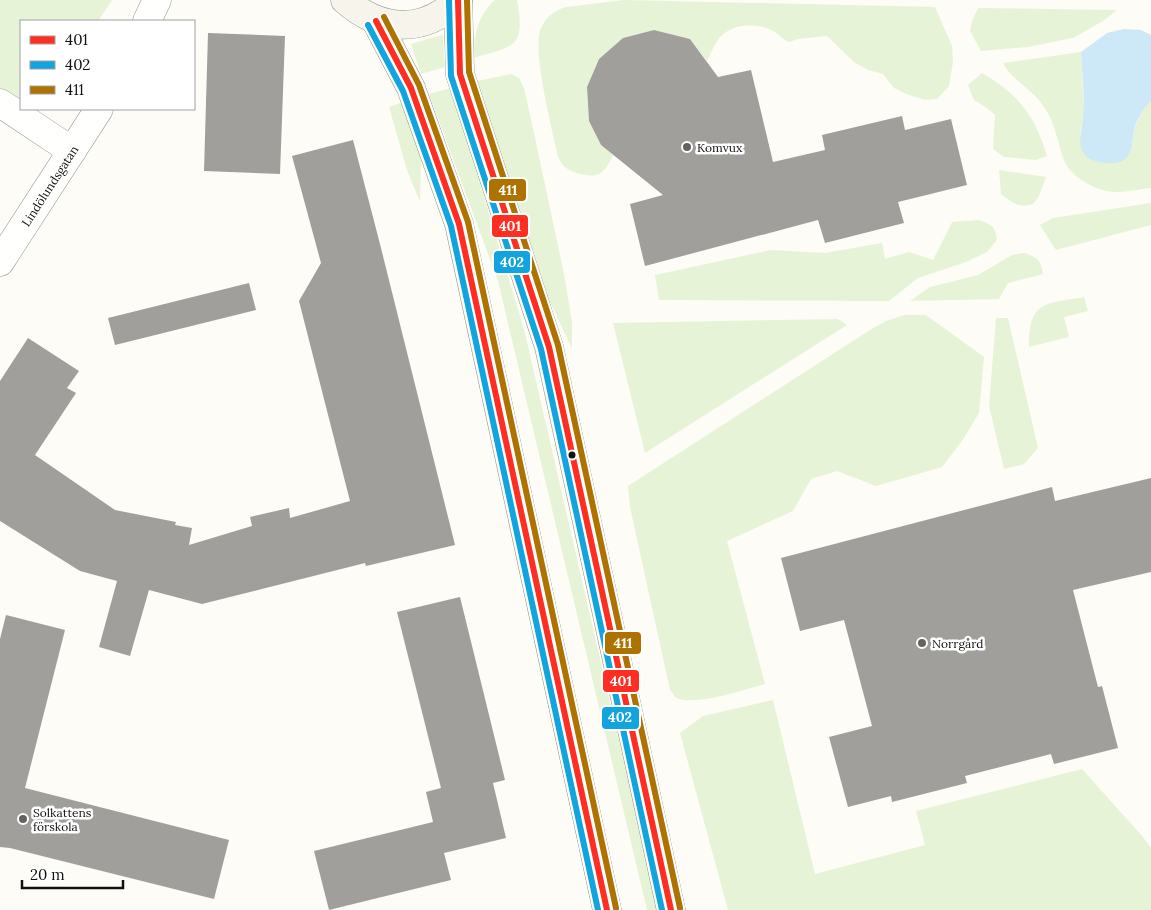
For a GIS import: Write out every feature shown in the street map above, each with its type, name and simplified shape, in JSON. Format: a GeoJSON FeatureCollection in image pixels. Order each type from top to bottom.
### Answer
{"type":"FeatureCollection","features":[{"type":"Feature","properties":{"kind":"street"},"geometry":{"type":"LineString","coordinates":[[147,20],[157,0]]}},
{"type":"Feature","properties":{"kind":"street"},"geometry":{"type":"LineString","coordinates":[[345,0],[359,12],[376,21],[396,25],[416,24],[434,18],[458,0]]}},
{"type":"Feature","properties":{"kind":"street"},"geometry":{"type":"LineString","coordinates":[[458,0],[460,74],[549,347],[671,910]]}},
{"type":"Feature","properties":{"kind":"street"},"geometry":{"type":"LineString","coordinates":[[376,21],[411,88],[459,224],[607,910]]}},
{"type":"Feature","properties":{"kind":"street"},"geometry":{"type":"LineString","coordinates":[[0,103],[72,151]]}},
{"type":"Feature","properties":{"kind":"street","name":"Lindölundsgatan"},"geometry":{"type":"LineString","coordinates":[[0,262],[98,110]]}},
{"type":"Feature","properties":{"kind":"green space"},"geometry":{"type":"Polygon","coordinates":[[[0,0],[112,0],[99,20],[20,20],[20,99],[0,87],[0,0]]]}},
{"type":"Feature","properties":{"kind":"green space"},"geometry":{"type":"Polygon","coordinates":[[[495,0],[517,0],[520,28],[518,36],[508,47],[474,58],[475,42],[480,20],[495,0]]]}},
{"type":"Feature","properties":{"kind":"green space"},"geometry":{"type":"Polygon","coordinates":[[[624,0],[935,7],[952,46],[953,62],[949,86],[937,99],[925,100],[906,94],[894,88],[883,74],[868,70],[854,62],[827,36],[798,39],[789,42],[766,28],[745,25],[732,29],[720,37],[707,61],[690,39],[654,30],[623,38],[599,59],[587,87],[589,121],[601,145],[613,155],[606,168],[599,174],[581,174],[565,167],[558,157],[541,71],[539,38],[541,28],[548,17],[562,8],[624,0]]]}},
{"type":"Feature","properties":{"kind":"green space"},"geometry":{"type":"Polygon","coordinates":[[[978,8],[1117,10],[1103,21],[1073,38],[1028,47],[981,51],[970,31],[978,8]]]}},
{"type":"Feature","properties":{"kind":"green space"},"geometry":{"type":"Polygon","coordinates":[[[443,36],[445,67],[421,74],[411,44],[443,36]]]}},
{"type":"Feature","properties":{"kind":"green space"},"geometry":{"type":"Polygon","coordinates":[[[1081,52],[1084,111],[1080,135],[1132,144],[1137,121],[1151,101],[1151,188],[1110,192],[1094,187],[1079,178],[1067,166],[1064,160],[1053,124],[1046,111],[1003,63],[1081,52]]]}},
{"type":"Feature","properties":{"kind":"green space"},"geometry":{"type":"Polygon","coordinates":[[[982,73],[1006,89],[1024,107],[1037,129],[1047,156],[1036,160],[1004,157],[993,149],[995,115],[974,100],[968,85],[982,73]]]}},
{"type":"Feature","properties":{"kind":"green space"},"geometry":{"type":"Polygon","coordinates":[[[511,74],[519,78],[524,88],[531,119],[564,274],[572,322],[572,349],[535,270],[477,81],[511,74]]]}},
{"type":"Feature","properties":{"kind":"green space"},"geometry":{"type":"Polygon","coordinates":[[[451,88],[524,329],[658,910],[647,910],[498,281],[429,94],[451,88]]]}},
{"type":"Feature","properties":{"kind":"green space"},"geometry":{"type":"Polygon","coordinates":[[[403,102],[421,156],[420,202],[407,170],[389,107],[403,102]]]}},
{"type":"Feature","properties":{"kind":"green space"},"geometry":{"type":"Polygon","coordinates":[[[999,170],[1046,177],[1039,196],[1033,204],[1016,204],[1001,194],[999,170]]]}},
{"type":"Feature","properties":{"kind":"green space"},"geometry":{"type":"Polygon","coordinates":[[[1151,203],[1151,225],[1056,250],[1040,225],[1053,218],[1151,203]]]}},
{"type":"Feature","properties":{"kind":"green space"},"geometry":{"type":"Polygon","coordinates":[[[979,220],[992,227],[997,240],[987,252],[966,262],[918,278],[889,301],[659,300],[655,275],[771,250],[825,253],[882,243],[885,259],[909,252],[933,260],[952,222],[979,220]]]}},
{"type":"Feature","properties":{"kind":"green space"},"geometry":{"type":"Polygon","coordinates":[[[1024,253],[1038,260],[1043,274],[1008,283],[999,299],[910,301],[930,287],[978,275],[1012,255],[1024,253]]]}},
{"type":"Feature","properties":{"kind":"green space"},"geometry":{"type":"Polygon","coordinates":[[[1084,297],[1088,311],[1064,317],[1069,337],[1029,347],[1032,320],[1036,312],[1049,304],[1084,297]]]}},
{"type":"Feature","properties":{"kind":"green space"},"geometry":{"type":"Polygon","coordinates":[[[904,315],[926,315],[984,357],[979,413],[962,441],[942,467],[876,486],[837,471],[811,479],[793,511],[727,541],[765,684],[706,699],[683,700],[675,697],[670,690],[630,507],[628,486],[870,330],[886,321],[904,315]]]}},
{"type":"Feature","properties":{"kind":"green space"},"geometry":{"type":"Polygon","coordinates":[[[996,318],[1008,318],[1038,448],[1024,464],[1004,469],[989,406],[996,318]]]}},
{"type":"Feature","properties":{"kind":"green space"},"geometry":{"type":"Polygon","coordinates":[[[838,319],[847,325],[645,453],[613,323],[838,319]]]}},
{"type":"Feature","properties":{"kind":"green space"},"geometry":{"type":"Polygon","coordinates":[[[773,700],[815,874],[925,845],[916,811],[1082,769],[1151,848],[1151,910],[728,910],[680,733],[703,716],[773,700]]]}},
{"type":"Feature","properties":{"kind":"water"},"geometry":{"type":"Polygon","coordinates":[[[1124,29],[1141,30],[1151,35],[1151,101],[1136,123],[1131,148],[1127,157],[1118,163],[1103,163],[1087,157],[1081,146],[1080,139],[1084,107],[1081,52],[1107,33],[1124,29]]]}},
{"type":"Feature","properties":{"kind":"building","name":"Komvux"},"geometry":{"type":"Polygon","coordinates":[[[654,30],[690,39],[718,77],[751,70],[773,162],[825,150],[822,135],[902,116],[905,130],[951,119],[967,185],[898,202],[904,223],[825,243],[818,220],[645,266],[630,204],[663,195],[601,145],[589,121],[587,87],[599,59],[623,38],[654,30]]]}},
{"type":"Feature","properties":{"kind":"building"},"geometry":{"type":"Polygon","coordinates":[[[208,33],[285,36],[280,174],[204,171],[208,33]]]}},
{"type":"Feature","properties":{"kind":"building"},"geometry":{"type":"Polygon","coordinates":[[[353,140],[455,545],[366,566],[365,563],[202,604],[149,590],[130,656],[99,647],[117,581],[80,571],[0,521],[0,381],[28,338],[79,371],[67,388],[76,393],[35,455],[115,510],[176,522],[175,525],[192,528],[189,545],[252,526],[250,517],[289,508],[290,518],[350,501],[299,301],[321,263],[292,156],[353,140]]]}},
{"type":"Feature","properties":{"kind":"building"},"geometry":{"type":"Polygon","coordinates":[[[249,283],[256,310],[115,345],[108,318],[249,283]]]}},
{"type":"Feature","properties":{"kind":"building","name":"Norrgård"},"geometry":{"type":"Polygon","coordinates":[[[1151,478],[1151,572],[1073,590],[1098,687],[1102,686],[1118,748],[1054,764],[1051,754],[965,776],[967,783],[892,802],[891,796],[848,807],[829,737],[872,726],[844,620],[800,631],[781,558],[1052,487],[1055,501],[1151,478]]]}},
{"type":"Feature","properties":{"kind":"building"},"geometry":{"type":"Polygon","coordinates":[[[460,597],[505,780],[493,783],[506,838],[444,853],[451,880],[329,910],[314,851],[433,822],[426,792],[441,788],[397,612],[460,597]]]}},
{"type":"Feature","properties":{"kind":"building"},"geometry":{"type":"Polygon","coordinates":[[[6,615],[65,630],[25,788],[229,840],[214,899],[0,847],[0,639],[6,615]]]}},
{"type":"Feature","properties":{"kind":"transit line","name":"402"},"geometry":{"type":"LineString","coordinates":[[449,0],[451,76],[541,349],[662,910]]}},
{"type":"Feature","properties":{"kind":"transit line","name":"401"},"geometry":{"type":"LineString","coordinates":[[458,0],[460,74],[549,347],[671,910]]}},
{"type":"Feature","properties":{"kind":"transit line","name":"411"},"geometry":{"type":"LineString","coordinates":[[467,0],[469,72],[558,345],[680,908]]}},
{"type":"Feature","properties":{"kind":"transit line","name":"411"},"geometry":{"type":"LineString","coordinates":[[384,17],[419,85],[468,222],[616,908]]}},
{"type":"Feature","properties":{"kind":"transit line","name":"401"},"geometry":{"type":"LineString","coordinates":[[376,21],[411,88],[459,224],[607,910]]}},
{"type":"Feature","properties":{"kind":"transit line","name":"402"},"geometry":{"type":"LineString","coordinates":[[368,25],[403,91],[451,226],[598,910]]}},
{"type":"Feature","properties":{"kind":"place","name":"Komvux"},"geometry":{"type":"Point","coordinates":[687,147]}},
{"type":"Feature","properties":{"kind":"place","name":"Norrgård"},"geometry":{"type":"Point","coordinates":[922,643]}},
{"type":"Feature","properties":{"kind":"place","name":"Solkattens förskola"},"geometry":{"type":"Point","coordinates":[23,819]}}]}
